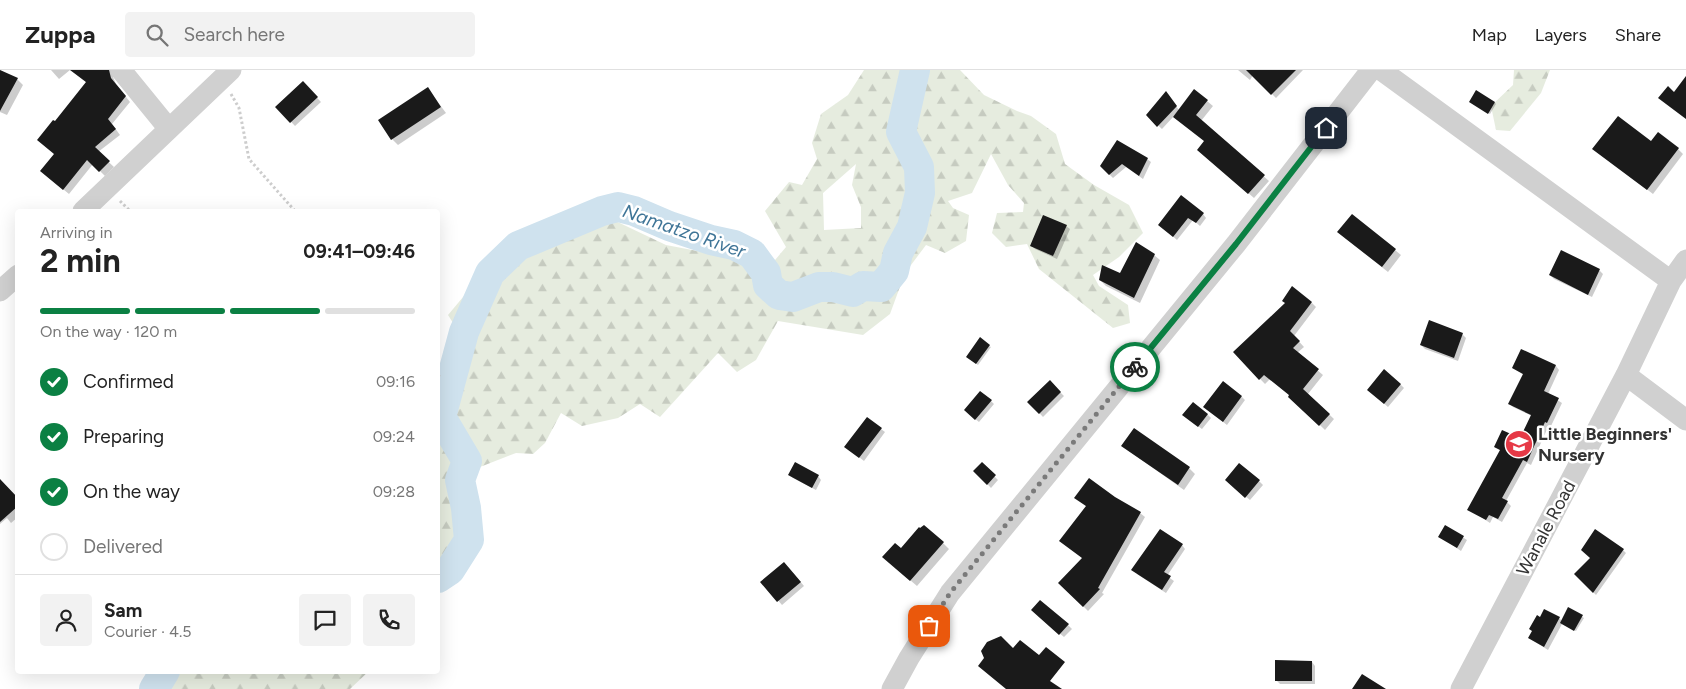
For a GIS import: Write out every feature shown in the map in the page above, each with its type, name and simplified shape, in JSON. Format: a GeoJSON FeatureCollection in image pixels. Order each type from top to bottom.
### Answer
{"type":"FeatureCollection","features":[{"type":"Feature","properties":{"kind":"street"},"geometry":{"type":"LineString","coordinates":[[121,70],[169,129]]}},
{"type":"Feature","properties":{"kind":"street"},"geometry":{"type":"LineString","coordinates":[[892,689],[950,593],[1236,244],[1371,70]]}},
{"type":"Feature","properties":{"kind":"street"},"geometry":{"type":"LineString","coordinates":[[1381,70],[1671,281]]}},
{"type":"Feature","properties":{"kind":"street"},"geometry":{"type":"LineString","coordinates":[[86,209],[227,74]]}},
{"type":"Feature","properties":{"kind":"street","name":"Wanale Road"},"geometry":{"type":"LineString","coordinates":[[1461,689],[1626,376],[1671,281],[1686,260]]}},
{"type":"Feature","properties":{"kind":"street"},"geometry":{"type":"LineString","coordinates":[[0,291],[15,278]]}},
{"type":"Feature","properties":{"kind":"street"},"geometry":{"type":"LineString","coordinates":[[1626,376],[1686,420]]}},
{"type":"Feature","properties":{"kind":"path"},"geometry":{"type":"LineString","coordinates":[[227,74],[239,108],[249,159],[294,209]]}},
{"type":"Feature","properties":{"kind":"green space"},"geometry":{"type":"Polygon","coordinates":[[[864,70],[960,70],[984,95],[1031,116],[1056,134],[1065,164],[1094,185],[1129,205],[1143,233],[1119,257],[1093,275],[1099,286],[1128,305],[1130,323],[1113,328],[1039,269],[1027,244],[1006,247],[992,233],[997,213],[1023,212],[1024,203],[1008,185],[991,154],[972,193],[948,201],[953,208],[969,215],[966,241],[945,253],[926,245],[905,273],[890,314],[863,335],[778,321],[756,360],[737,372],[718,353],[660,417],[640,404],[618,418],[582,426],[561,413],[545,443],[533,454],[516,453],[480,467],[467,485],[474,517],[472,548],[468,558],[461,567],[440,587],[440,386],[469,348],[448,315],[499,254],[519,239],[557,220],[605,216],[666,245],[770,266],[786,247],[765,211],[789,182],[802,185],[817,159],[812,143],[821,114],[848,95],[864,70]],[[856,164],[823,193],[824,230],[861,228],[861,207],[852,185],[856,164]]]}},
{"type":"Feature","properties":{"kind":"green space"},"geometry":{"type":"Polygon","coordinates":[[[1514,70],[1550,70],[1541,93],[1510,131],[1496,130],[1491,106],[1513,85],[1514,70]]]}},
{"type":"Feature","properties":{"kind":"green space"},"geometry":{"type":"Polygon","coordinates":[[[163,674],[366,674],[350,689],[163,689],[163,674]]]}},
{"type":"Feature","properties":{"kind":"building"},"geometry":{"type":"Polygon","coordinates":[[[0,70],[18,78],[0,111],[0,70]]]}},
{"type":"Feature","properties":{"kind":"building"},"geometry":{"type":"Polygon","coordinates":[[[70,70],[109,70],[111,78],[126,96],[108,119],[116,129],[95,147],[110,161],[99,172],[87,160],[63,190],[40,171],[54,154],[37,140],[86,82],[70,70]]]}},
{"type":"Feature","properties":{"kind":"building"},"geometry":{"type":"Polygon","coordinates":[[[1246,70],[1296,70],[1271,95],[1246,70]]]}},
{"type":"Feature","properties":{"kind":"building"},"geometry":{"type":"Polygon","coordinates":[[[1686,76],[1686,119],[1658,98],[1668,86],[1674,92],[1686,76]]]}},
{"type":"Feature","properties":{"kind":"building"},"geometry":{"type":"Polygon","coordinates":[[[303,81],[318,97],[290,123],[275,107],[303,81]]]}},
{"type":"Feature","properties":{"kind":"building"},"geometry":{"type":"Polygon","coordinates":[[[428,87],[441,107],[391,140],[378,120],[428,87]]]}},
{"type":"Feature","properties":{"kind":"building"},"geometry":{"type":"Polygon","coordinates":[[[1194,89],[1208,100],[1196,115],[1265,175],[1248,194],[1197,150],[1204,141],[1173,117],[1194,89]]]}},
{"type":"Feature","properties":{"kind":"building"},"geometry":{"type":"Polygon","coordinates":[[[1476,90],[1495,102],[1488,114],[1469,102],[1476,90]]]}},
{"type":"Feature","properties":{"kind":"building"},"geometry":{"type":"Polygon","coordinates":[[[1166,91],[1177,106],[1157,127],[1146,115],[1166,91]]]}},
{"type":"Feature","properties":{"kind":"building"},"geometry":{"type":"Polygon","coordinates":[[[1618,116],[1651,141],[1658,132],[1679,148],[1647,190],[1592,149],[1618,116]]]}},
{"type":"Feature","properties":{"kind":"building"},"geometry":{"type":"Polygon","coordinates":[[[1117,140],[1148,158],[1139,176],[1122,164],[1109,175],[1100,166],[1117,140]]]}},
{"type":"Feature","properties":{"kind":"building"},"geometry":{"type":"Polygon","coordinates":[[[1181,195],[1204,213],[1196,223],[1188,218],[1173,237],[1158,225],[1181,195]]]}},
{"type":"Feature","properties":{"kind":"building"},"geometry":{"type":"Polygon","coordinates":[[[1352,214],[1396,249],[1382,267],[1337,232],[1352,214]]]}},
{"type":"Feature","properties":{"kind":"building"},"geometry":{"type":"Polygon","coordinates":[[[1043,215],[1067,225],[1053,256],[1030,246],[1043,215]]]}},
{"type":"Feature","properties":{"kind":"building"},"geometry":{"type":"Polygon","coordinates":[[[1136,242],[1155,254],[1134,298],[1099,280],[1102,265],[1120,273],[1136,242]]]}},
{"type":"Feature","properties":{"kind":"building"},"geometry":{"type":"Polygon","coordinates":[[[1561,250],[1600,269],[1588,295],[1549,275],[1561,250]]]}},
{"type":"Feature","properties":{"kind":"building"},"geometry":{"type":"Polygon","coordinates":[[[1292,286],[1312,302],[1290,331],[1300,341],[1293,348],[1319,369],[1303,389],[1330,414],[1319,426],[1288,397],[1289,395],[1264,375],[1259,380],[1233,352],[1285,303],[1282,301],[1292,286]]]}},
{"type":"Feature","properties":{"kind":"building"},"geometry":{"type":"Polygon","coordinates":[[[1429,320],[1463,333],[1454,358],[1420,345],[1429,320]]]}},
{"type":"Feature","properties":{"kind":"building"},"geometry":{"type":"Polygon","coordinates":[[[980,337],[990,345],[976,364],[966,357],[980,337]]]}},
{"type":"Feature","properties":{"kind":"building"},"geometry":{"type":"Polygon","coordinates":[[[1521,349],[1556,365],[1544,391],[1559,398],[1547,423],[1545,422],[1527,462],[1523,460],[1502,498],[1508,501],[1498,519],[1489,515],[1486,520],[1467,510],[1500,450],[1494,447],[1502,430],[1520,438],[1531,415],[1508,404],[1523,374],[1512,368],[1521,349]]]}},
{"type":"Feature","properties":{"kind":"building"},"geometry":{"type":"Polygon","coordinates":[[[1384,369],[1401,384],[1384,404],[1367,390],[1384,369]]]}},
{"type":"Feature","properties":{"kind":"building"},"geometry":{"type":"Polygon","coordinates":[[[1050,380],[1061,392],[1039,414],[1027,402],[1050,380]]]}},
{"type":"Feature","properties":{"kind":"building"},"geometry":{"type":"Polygon","coordinates":[[[1223,381],[1242,396],[1223,422],[1203,407],[1223,381]]]}},
{"type":"Feature","properties":{"kind":"building"},"geometry":{"type":"Polygon","coordinates":[[[980,391],[992,400],[975,420],[964,410],[980,391]]]}},
{"type":"Feature","properties":{"kind":"building"},"geometry":{"type":"Polygon","coordinates":[[[1193,402],[1208,414],[1198,427],[1182,415],[1193,402]]]}},
{"type":"Feature","properties":{"kind":"building"},"geometry":{"type":"Polygon","coordinates":[[[867,417],[882,428],[859,458],[844,447],[867,417]]]}},
{"type":"Feature","properties":{"kind":"building"},"geometry":{"type":"Polygon","coordinates":[[[1134,428],[1190,467],[1178,485],[1121,446],[1134,428]]]}},
{"type":"Feature","properties":{"kind":"building"},"geometry":{"type":"Polygon","coordinates":[[[795,462],[819,475],[812,488],[788,475],[795,462]]]}},
{"type":"Feature","properties":{"kind":"building"},"geometry":{"type":"Polygon","coordinates":[[[982,462],[996,475],[987,485],[973,471],[982,462]]]}},
{"type":"Feature","properties":{"kind":"building"},"geometry":{"type":"Polygon","coordinates":[[[1239,463],[1260,480],[1245,498],[1225,480],[1239,463]]]}},
{"type":"Feature","properties":{"kind":"building"},"geometry":{"type":"Polygon","coordinates":[[[1089,478],[1115,497],[1141,512],[1098,588],[1100,589],[1083,607],[1058,583],[1082,558],[1059,541],[1086,506],[1074,498],[1089,478]]]}},
{"type":"Feature","properties":{"kind":"building"},"geometry":{"type":"Polygon","coordinates":[[[0,479],[15,495],[15,509],[0,522],[0,479]]]}},
{"type":"Feature","properties":{"kind":"building"},"geometry":{"type":"Polygon","coordinates":[[[924,525],[944,542],[910,581],[882,557],[895,543],[901,548],[919,527],[924,525]]]}},
{"type":"Feature","properties":{"kind":"building"},"geometry":{"type":"Polygon","coordinates":[[[1445,525],[1464,536],[1457,548],[1438,537],[1445,525]]]}},
{"type":"Feature","properties":{"kind":"building"},"geometry":{"type":"Polygon","coordinates":[[[1160,529],[1183,544],[1164,572],[1171,576],[1162,590],[1131,570],[1160,529]]]}},
{"type":"Feature","properties":{"kind":"building"},"geometry":{"type":"Polygon","coordinates":[[[1595,529],[1624,549],[1593,593],[1574,574],[1590,558],[1581,550],[1595,529]]]}},
{"type":"Feature","properties":{"kind":"building"},"geometry":{"type":"Polygon","coordinates":[[[784,562],[801,582],[777,602],[760,582],[784,562]]]}},
{"type":"Feature","properties":{"kind":"building"},"geometry":{"type":"Polygon","coordinates":[[[1040,600],[1069,624],[1059,635],[1031,610],[1040,600]]]}},
{"type":"Feature","properties":{"kind":"building"},"geometry":{"type":"Polygon","coordinates":[[[1568,607],[1583,615],[1574,631],[1560,623],[1568,607]]]}},
{"type":"Feature","properties":{"kind":"building"},"geometry":{"type":"Polygon","coordinates":[[[1544,609],[1560,617],[1544,647],[1528,638],[1532,631],[1529,629],[1537,615],[1540,617],[1544,609]]]}},
{"type":"Feature","properties":{"kind":"building"},"geometry":{"type":"Polygon","coordinates":[[[1001,636],[1013,648],[1020,640],[1039,655],[1046,647],[1065,662],[1050,681],[1062,689],[1006,689],[978,666],[984,658],[981,651],[987,642],[1001,636]]]}},
{"type":"Feature","properties":{"kind":"building"},"geometry":{"type":"Polygon","coordinates":[[[1275,660],[1312,661],[1312,681],[1275,681],[1275,660]]]}},
{"type":"Feature","properties":{"kind":"building"},"geometry":{"type":"Polygon","coordinates":[[[1362,674],[1386,689],[1352,689],[1362,674]]]}},
{"type":"Feature","properties":{"kind":"waterway","name":"Namatzo River"},"geometry":{"type":"LineString","coordinates":[[440,577],[450,570],[469,540],[466,508],[460,480],[467,461],[441,417],[464,332],[490,273],[518,246],[602,211],[618,207],[634,211],[669,226],[711,240],[734,245],[752,254],[766,273],[768,285],[779,295],[793,297],[819,287],[833,287],[853,292],[863,286],[881,287],[894,271],[898,253],[912,227],[920,193],[919,167],[901,132],[915,70]]}},
{"type":"Feature","properties":{"kind":"waterway","name":"Namatzo River"},"geometry":{"type":"LineString","coordinates":[[154,689],[163,674]]}},
{"type":"Feature","properties":{"kind":"way so far"},"geometry":{"type":"LineString","coordinates":[[929,626],[950,593],[1135,367]]}},
{"type":"Feature","properties":{"kind":"place","name":"Little Beginners' Nursery"},"geometry":{"type":"Point","coordinates":[1519,444]}},
{"type":"Feature","properties":{"kind":"route"},"geometry":{"type":"LineString","coordinates":[[1135,367],[1236,244],[1326,128]]}}]}
